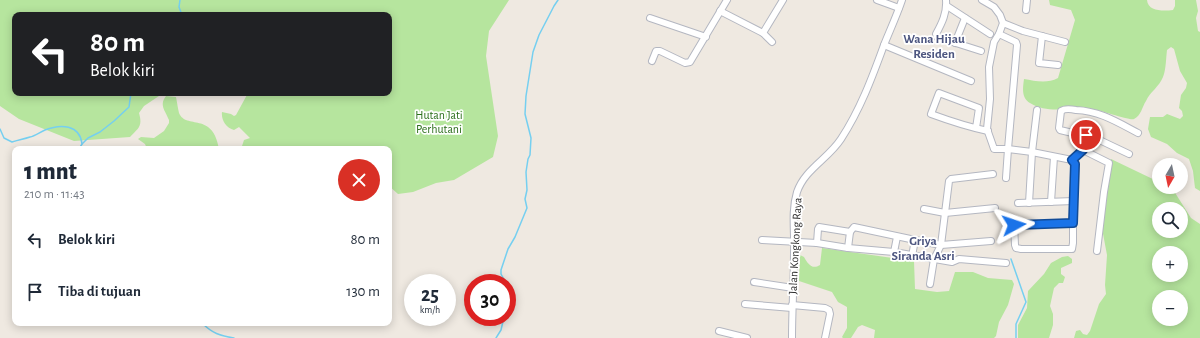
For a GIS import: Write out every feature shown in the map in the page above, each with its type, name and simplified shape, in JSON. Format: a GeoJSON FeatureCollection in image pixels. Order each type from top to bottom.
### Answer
{"type":"FeatureCollection","features":[{"type":"Feature","properties":{"kind":"street"},"geometry":{"type":"LineString","coordinates":[[652,61],[656,51],[660,51],[685,63],[690,62],[728,0]]}},
{"type":"Feature","properties":{"kind":"street"},"geometry":{"type":"LineString","coordinates":[[764,33],[783,0]]}},
{"type":"Feature","properties":{"kind":"street"},"geometry":{"type":"LineString","coordinates":[[877,0],[899,8]]}},
{"type":"Feature","properties":{"kind":"street","name":"Jalan Kongkong Raya"},"geometry":{"type":"LineString","coordinates":[[792,338],[795,203],[797,192],[805,176],[830,154],[854,119],[902,0]]}},
{"type":"Feature","properties":{"kind":"street"},"geometry":{"type":"LineString","coordinates":[[982,0],[994,7],[1003,22],[999,34],[994,42],[989,67],[990,99],[987,130],[994,149],[1032,152],[1072,160],[1075,164],[1073,243],[1072,249],[1016,248],[1014,225],[1073,223]]}},
{"type":"Feature","properties":{"kind":"street"},"geometry":{"type":"LineString","coordinates":[[1026,10],[1027,0]]}},
{"type":"Feature","properties":{"kind":"street"},"geometry":{"type":"LineString","coordinates":[[981,51],[936,36],[943,21],[946,3],[965,18],[990,34]]}},
{"type":"Feature","properties":{"kind":"street"},"geometry":{"type":"LineString","coordinates":[[720,11],[764,33],[772,42]]}},
{"type":"Feature","properties":{"kind":"street"},"geometry":{"type":"LineString","coordinates":[[650,18],[706,36]]}},
{"type":"Feature","properties":{"kind":"street"},"geometry":{"type":"LineString","coordinates":[[955,43],[965,18]]}},
{"type":"Feature","properties":{"kind":"street"},"geometry":{"type":"LineString","coordinates":[[1003,22],[1023,30],[1065,42]]}},
{"type":"Feature","properties":{"kind":"street"},"geometry":{"type":"LineString","coordinates":[[999,34],[1014,40],[1017,45],[1006,178]]}},
{"type":"Feature","properties":{"kind":"street"},"geometry":{"type":"LineString","coordinates":[[1042,36],[1039,63],[1058,65]]}},
{"type":"Feature","properties":{"kind":"street"},"geometry":{"type":"LineString","coordinates":[[884,45],[971,81]]}},
{"type":"Feature","properties":{"kind":"street"},"geometry":{"type":"LineString","coordinates":[[976,128],[979,108],[939,93],[931,114],[976,128],[987,130]]}},
{"type":"Feature","properties":{"kind":"street"},"geometry":{"type":"LineString","coordinates":[[1129,154],[1089,135],[1085,136],[1060,130],[1061,111],[1067,109],[1090,111],[1105,116],[1138,133]]}},
{"type":"Feature","properties":{"kind":"street"},"geometry":{"type":"LineString","coordinates":[[1029,203],[1032,152],[1037,110]]}},
{"type":"Feature","properties":{"kind":"street"},"geometry":{"type":"LineString","coordinates":[[1072,160],[1083,150],[1085,136]]}},
{"type":"Feature","properties":{"kind":"street"},"geometry":{"type":"LineString","coordinates":[[1083,150],[1109,162],[1097,251]]}},
{"type":"Feature","properties":{"kind":"street"},"geometry":{"type":"LineString","coordinates":[[1051,202],[1054,157]]}},
{"type":"Feature","properties":{"kind":"street"},"geometry":{"type":"LineString","coordinates":[[930,284],[934,259],[941,244],[949,181],[993,174]]}},
{"type":"Feature","properties":{"kind":"street"},"geometry":{"type":"LineString","coordinates":[[1018,203],[1074,201]]}},
{"type":"Feature","properties":{"kind":"street"},"geometry":{"type":"LineString","coordinates":[[924,209],[945,213],[995,208]]}},
{"type":"Feature","properties":{"kind":"street"},"geometry":{"type":"LineString","coordinates":[[848,248],[850,232],[854,227],[941,244],[991,241]]}},
{"type":"Feature","properties":{"kind":"street"},"geometry":{"type":"LineString","coordinates":[[817,243],[819,228],[850,232]]}},
{"type":"Feature","properties":{"kind":"street"},"geometry":{"type":"LineString","coordinates":[[894,252],[897,236]]}},
{"type":"Feature","properties":{"kind":"street"},"geometry":{"type":"LineString","coordinates":[[762,240],[817,243],[848,248],[894,252],[952,262],[959,259],[1006,263]]}},
{"type":"Feature","properties":{"kind":"street"},"geometry":{"type":"LineString","coordinates":[[912,256],[915,240]]}},
{"type":"Feature","properties":{"kind":"street"},"geometry":{"type":"LineString","coordinates":[[754,282],[793,288]]}},
{"type":"Feature","properties":{"kind":"street"},"geometry":{"type":"LineString","coordinates":[[745,304],[826,308],[829,310],[830,314],[825,338]]}},
{"type":"Feature","properties":{"kind":"street"},"geometry":{"type":"LineString","coordinates":[[719,331],[747,338]]}},
{"type":"Feature","properties":{"kind":"green space","name":"Hutan Jati Perhutani"},"geometry":{"type":"Polygon","coordinates":[[[0,0],[509,0],[489,31],[486,56],[498,136],[493,157],[454,180],[436,183],[413,192],[398,194],[392,189],[392,146],[242,146],[244,140],[250,138],[239,127],[234,130],[226,126],[222,118],[222,112],[234,116],[236,115],[246,96],[392,96],[392,12],[12,12],[12,96],[159,96],[144,106],[139,113],[139,127],[130,137],[74,141],[19,119],[0,106],[0,0]]]}},
{"type":"Feature","properties":{"kind":"green space"},"geometry":{"type":"Polygon","coordinates":[[[1049,0],[1147,0],[1150,7],[1153,9],[1165,11],[1173,10],[1175,0],[1196,0],[1198,11],[1196,18],[1198,31],[1200,32],[1200,191],[1195,188],[1193,171],[1189,159],[1177,153],[1167,144],[1151,137],[1148,129],[1150,117],[1163,117],[1167,114],[1180,119],[1183,116],[1182,111],[1179,108],[1181,95],[1186,88],[1187,83],[1180,71],[1174,49],[1171,47],[1167,50],[1165,71],[1161,81],[1148,98],[1138,116],[1134,119],[1085,108],[1045,109],[1037,107],[1027,101],[1023,92],[1024,79],[1050,81],[1058,78],[1075,20],[1071,10],[1050,5],[1049,0]]]}},
{"type":"Feature","properties":{"kind":"green space"},"geometry":{"type":"Polygon","coordinates":[[[166,96],[176,97],[179,113],[182,118],[206,125],[216,137],[218,146],[146,146],[138,139],[141,137],[154,138],[164,131],[169,123],[164,110],[164,99],[166,96]]]}},
{"type":"Feature","properties":{"kind":"green space"},"geometry":{"type":"Polygon","coordinates":[[[1111,159],[1152,179],[1152,194],[1176,194],[1181,202],[1152,202],[1152,238],[1188,238],[1188,213],[1191,218],[1200,224],[1200,338],[1074,338],[1076,331],[1080,330],[1083,334],[1087,335],[1090,331],[1099,304],[1106,294],[1105,285],[1107,255],[1101,223],[1111,159]]]}},
{"type":"Feature","properties":{"kind":"green space"},"geometry":{"type":"Polygon","coordinates":[[[822,248],[914,261],[915,289],[937,292],[949,291],[955,272],[973,272],[988,278],[1012,280],[1014,284],[1008,305],[999,322],[996,336],[994,338],[874,338],[875,330],[862,325],[858,327],[851,338],[843,338],[842,337],[847,328],[847,307],[838,302],[832,292],[799,281],[800,255],[804,257],[810,266],[815,267],[820,265],[822,248]]]}},
{"type":"Feature","properties":{"kind":"green space"},"geometry":{"type":"Polygon","coordinates":[[[1068,256],[1072,259],[1072,263],[1061,268],[1061,274],[1065,277],[1063,283],[1059,283],[1054,288],[1050,306],[1053,314],[1053,325],[1049,338],[1018,338],[1018,325],[1027,308],[1028,291],[1044,274],[1051,263],[1062,257],[1068,256]]]}},
{"type":"Feature","properties":{"kind":"waterway"},"geometry":{"type":"LineString","coordinates":[[180,0],[179,7],[181,12]]}},
{"type":"Feature","properties":{"kind":"waterway"},"geometry":{"type":"LineString","coordinates":[[501,274],[508,249],[515,237],[527,208],[525,199],[527,190],[526,172],[530,155],[531,138],[525,114],[526,96],[533,52],[539,35],[558,0]]}},
{"type":"Feature","properties":{"kind":"waterway"},"geometry":{"type":"LineString","coordinates":[[82,144],[88,138],[100,132],[114,121],[129,107],[131,96]]}},
{"type":"Feature","properties":{"kind":"waterway"},"geometry":{"type":"LineString","coordinates":[[0,129],[4,138],[12,142],[51,128],[68,127],[73,129],[80,137],[82,144],[81,146]]}},
{"type":"Feature","properties":{"kind":"waterway"},"geometry":{"type":"LineString","coordinates":[[1011,259],[1026,302],[1016,324],[1016,338]]}},
{"type":"Feature","properties":{"kind":"waterway"},"geometry":{"type":"LineString","coordinates":[[206,326],[216,334],[234,338]]}},
{"type":"Feature","properties":{"kind":"waterway"},"geometry":{"type":"LineString","coordinates":[[496,338],[502,326]]}},
{"type":"Feature","properties":{"kind":"district","name":"Wana Hijau Residen"},"geometry":{"type":"Point","coordinates":[934,46]}},
{"type":"Feature","properties":{"kind":"district","name":"Griya Siranda Asri"},"geometry":{"type":"Point","coordinates":[923,248]}},
{"type":"Feature","properties":{"kind":"route"},"geometry":{"type":"LineString","coordinates":[[1014,225],[1062,222],[1073,223],[1075,164],[1072,160],[1083,150],[1086,135]]}}]}
